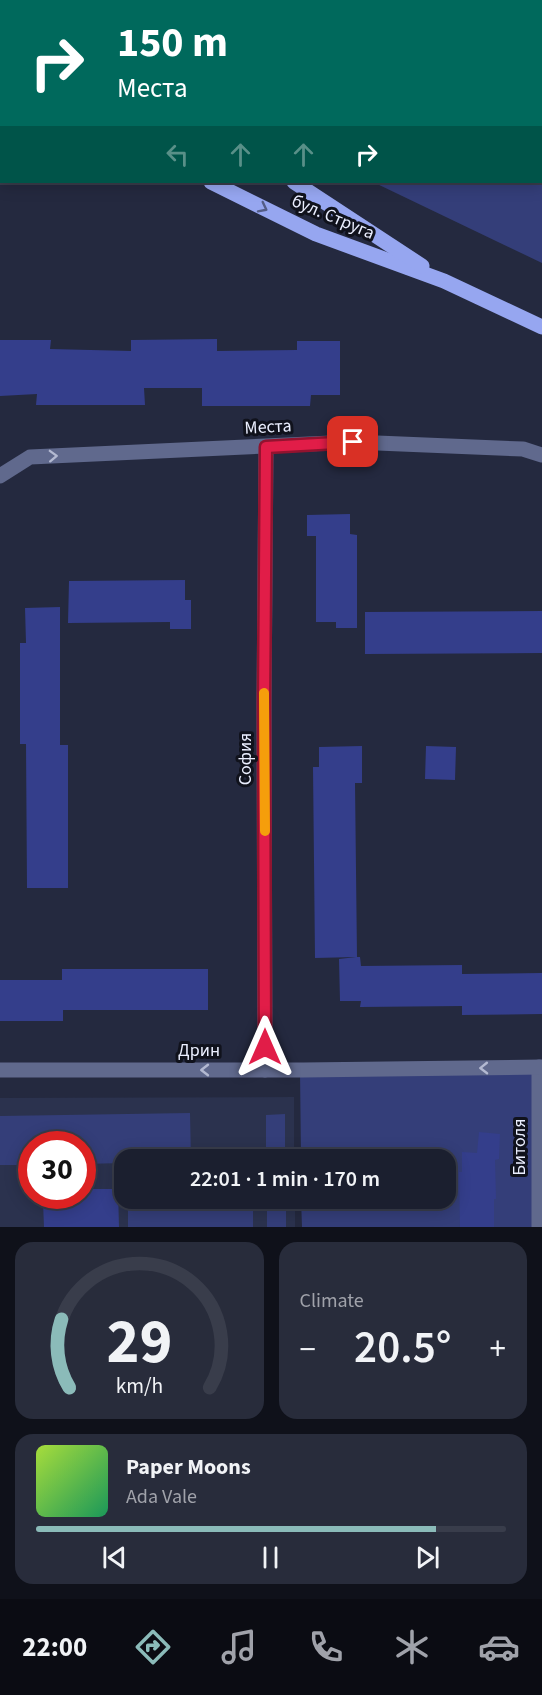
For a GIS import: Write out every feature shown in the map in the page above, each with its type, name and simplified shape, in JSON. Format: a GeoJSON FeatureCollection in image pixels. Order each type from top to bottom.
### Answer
{"type":"FeatureCollection","features":[{"type":"Feature","properties":{"kind":"main road","name":"бул. Струга"},"geometry":{"type":"LineString","coordinates":[[213,183],[316,234],[444,281],[542,327]]}},
{"type":"Feature","properties":{"kind":"main road","name":"бул. Струга"},"geometry":{"type":"LineString","coordinates":[[296,183],[444,281]]}},
{"type":"Feature","properties":{"kind":"street","name":"Места"},"geometry":{"type":"LineString","coordinates":[[0,476],[30,457],[353,442],[523,449],[542,455]]}},
{"type":"Feature","properties":{"kind":"street","name":"София"},"geometry":{"type":"LineString","coordinates":[[265,1070],[266,447]]}},
{"type":"Feature","properties":{"kind":"street","name":"Дрин"},"geometry":{"type":"LineString","coordinates":[[0,1070],[540,1067]]}},
{"type":"Feature","properties":{"kind":"street","name":"Битоля"},"geometry":{"type":"LineString","coordinates":[[539,1227],[540,1067]]}},
{"type":"Feature","properties":{"kind":"shaded area"},"geometry":{"type":"Polygon","coordinates":[[[375,183],[542,183],[542,263],[375,183]]]}},
{"type":"Feature","properties":{"kind":"shaded area"},"geometry":{"type":"Polygon","coordinates":[[[542,1068],[542,1227],[302,1227],[301,1209],[456,1209],[456,1149],[301,1149],[300,1071],[542,1068]]]}},
{"type":"Feature","properties":{"kind":"shaded area"},"geometry":{"type":"Polygon","coordinates":[[[294,1097],[294,1149],[114,1149],[114,1209],[295,1209],[295,1227],[0,1227],[0,1098],[294,1097]]]}},
{"type":"Feature","properties":{"kind":"shaded area"},"geometry":{"type":"Polygon","coordinates":[[[190,1113],[191,1149],[114,1149],[114,1163],[96,1164],[96,1131],[18,1131],[18,1165],[0,1165],[0,1116],[190,1113]]]}},
{"type":"Feature","properties":{"kind":"shaded area"},"geometry":{"type":"Polygon","coordinates":[[[285,1114],[285,1149],[266,1149],[266,1115],[285,1114]]]}},
{"type":"Feature","properties":{"kind":"shaded area"},"geometry":{"type":"Polygon","coordinates":[[[128,1209],[253,1209],[253,1227],[128,1227],[128,1209]]]}},
{"type":"Feature","properties":{"kind":"shaded area"},"geometry":{"type":"Polygon","coordinates":[[[267,1209],[286,1209],[286,1227],[267,1227],[267,1209]]]}},
{"type":"Feature","properties":{"kind":"building"},"geometry":{"type":"Polygon","coordinates":[[[217,339],[217,351],[297,350],[297,341],[340,341],[340,395],[311,395],[310,406],[202,406],[202,388],[144,388],[145,405],[36,405],[37,394],[0,396],[0,340],[51,340],[50,349],[131,351],[131,340],[217,339]]]}},
{"type":"Feature","properties":{"kind":"building"},"geometry":{"type":"Polygon","coordinates":[[[350,514],[350,534],[357,535],[357,628],[336,628],[336,622],[316,622],[316,536],[307,536],[307,515],[350,514]]]}},
{"type":"Feature","properties":{"kind":"building"},"geometry":{"type":"Polygon","coordinates":[[[185,580],[185,600],[191,600],[191,629],[170,629],[170,622],[68,623],[69,581],[185,580]]]}},
{"type":"Feature","properties":{"kind":"building"},"geometry":{"type":"Polygon","coordinates":[[[60,607],[60,745],[68,745],[68,888],[27,888],[26,744],[20,744],[20,643],[26,643],[25,608],[60,607]]]}},
{"type":"Feature","properties":{"kind":"building"},"geometry":{"type":"Polygon","coordinates":[[[542,611],[542,653],[365,654],[365,612],[542,611]]]}},
{"type":"Feature","properties":{"kind":"building"},"geometry":{"type":"Polygon","coordinates":[[[362,746],[362,783],[355,783],[357,957],[360,957],[361,966],[462,965],[462,974],[542,973],[542,1014],[462,1015],[462,1006],[360,1007],[361,1001],[340,1001],[339,959],[356,957],[315,958],[313,767],[319,767],[319,747],[362,746]]]}},
{"type":"Feature","properties":{"kind":"building"},"geometry":{"type":"Polygon","coordinates":[[[426,746],[456,747],[455,780],[425,779],[426,746]]]}},
{"type":"Feature","properties":{"kind":"building"},"geometry":{"type":"Polygon","coordinates":[[[62,969],[208,969],[208,1010],[63,1010],[63,1021],[0,1021],[0,980],[62,980],[62,969]]]}},
{"type":"Feature","properties":{"kind":"building"},"geometry":{"type":"Polygon","coordinates":[[[479,1132],[500,1134],[499,1159],[495,1160],[494,1227],[460,1227],[459,1172],[462,1172],[462,1152],[477,1153],[479,1132]]]}},
{"type":"Feature","properties":{"kind":"building"},"geometry":{"type":"Polygon","coordinates":[[[96,1189],[114,1189],[114,1209],[119,1209],[119,1227],[44,1227],[43,1209],[96,1209],[96,1189]]]}},
{"type":"Feature","properties":{"kind":"slow traffic"},"geometry":{"type":"LineString","coordinates":[[264,693],[265,831]]}},
{"type":"Feature","properties":{"kind":"route"},"geometry":{"type":"LineString","coordinates":[[265,1047],[266,447],[353,442]]}}]}
